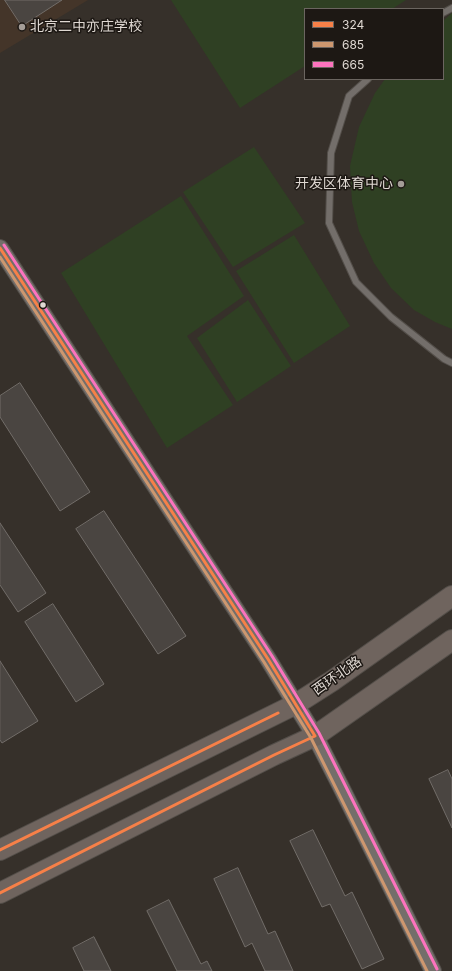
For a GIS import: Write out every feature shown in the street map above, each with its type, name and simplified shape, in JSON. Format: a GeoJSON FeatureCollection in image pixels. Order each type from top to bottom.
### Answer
{"type":"FeatureCollection","features":[{"type":"Feature","properties":{"kind":"main road","name":"西环北路"},"geometry":{"type":"LineString","coordinates":[[0,850],[296,704],[332,681],[452,596]]}},
{"type":"Feature","properties":{"kind":"main road"},"geometry":{"type":"LineString","coordinates":[[0,893],[314,736],[452,640]]}},
{"type":"Feature","properties":{"kind":"street"},"geometry":{"type":"LineString","coordinates":[[0,248],[296,704],[340,785],[433,971]]}},
{"type":"Feature","properties":{"kind":"lane"},"geometry":{"type":"LineString","coordinates":[[367,80],[349,96],[331,153],[330,222],[356,282],[392,317],[444,359],[452,363]]}},
{"type":"Feature","properties":{"kind":"shaded area","name":"北京二中亦庄学校"},"geometry":{"type":"Polygon","coordinates":[[[0,0],[88,0],[0,53],[0,0]]]}},
{"type":"Feature","properties":{"kind":"green space"},"geometry":{"type":"Polygon","coordinates":[[[171,0],[406,0],[394,8],[304,8],[304,67],[240,108],[171,0]]]}},
{"type":"Feature","properties":{"kind":"green space","name":"开发区体育中心"},"geometry":{"type":"Polygon","coordinates":[[[452,13],[452,329],[435,322],[414,310],[391,288],[374,263],[359,231],[352,202],[350,166],[359,127],[375,93],[384,80],[444,80],[444,20],[452,13]]]}},
{"type":"Feature","properties":{"kind":"green space"},"geometry":{"type":"Polygon","coordinates":[[[254,147],[305,223],[233,267],[183,192],[254,147]]]}},
{"type":"Feature","properties":{"kind":"green space"},"geometry":{"type":"Polygon","coordinates":[[[181,196],[244,296],[187,336],[233,405],[167,448],[61,273],[181,196]]]}},
{"type":"Feature","properties":{"kind":"green space"},"geometry":{"type":"Polygon","coordinates":[[[294,235],[350,326],[294,363],[236,271],[294,235]]]}},
{"type":"Feature","properties":{"kind":"green space"},"geometry":{"type":"Polygon","coordinates":[[[248,300],[291,366],[237,402],[197,338],[248,300]]]}},
{"type":"Feature","properties":{"kind":"building"},"geometry":{"type":"Polygon","coordinates":[[[5,0],[62,0],[22,26],[5,0]]]}},
{"type":"Feature","properties":{"kind":"building"},"geometry":{"type":"Polygon","coordinates":[[[20,383],[90,492],[60,511],[0,417],[0,396],[20,383]]]}},
{"type":"Feature","properties":{"kind":"building"},"geometry":{"type":"Polygon","coordinates":[[[104,511],[186,636],[158,654],[76,529],[104,511]]]}},
{"type":"Feature","properties":{"kind":"building"},"geometry":{"type":"Polygon","coordinates":[[[0,523],[46,593],[18,612],[0,585],[0,523]]]}},
{"type":"Feature","properties":{"kind":"building"},"geometry":{"type":"Polygon","coordinates":[[[53,604],[104,684],[76,702],[25,622],[53,604]]]}},
{"type":"Feature","properties":{"kind":"building"},"geometry":{"type":"Polygon","coordinates":[[[0,661],[38,721],[2,743],[0,740],[0,661]]]}},
{"type":"Feature","properties":{"kind":"building"},"geometry":{"type":"Polygon","coordinates":[[[448,770],[452,779],[452,828],[429,779],[448,770]]]}},
{"type":"Feature","properties":{"kind":"building"},"geometry":{"type":"Polygon","coordinates":[[[313,830],[345,896],[352,892],[384,959],[362,969],[330,904],[322,907],[290,841],[313,830]]]}},
{"type":"Feature","properties":{"kind":"building"},"geometry":{"type":"Polygon","coordinates":[[[238,868],[268,934],[275,931],[293,971],[265,971],[252,943],[245,947],[214,879],[238,868]]]}},
{"type":"Feature","properties":{"kind":"building"},"geometry":{"type":"Polygon","coordinates":[[[169,900],[201,964],[207,961],[212,971],[177,971],[147,911],[169,900]]]}},
{"type":"Feature","properties":{"kind":"building"},"geometry":{"type":"Polygon","coordinates":[[[94,937],[111,971],[84,971],[73,948],[94,937]]]}},
{"type":"Feature","properties":{"kind":"transit line","name":"665"},"geometry":{"type":"LineString","coordinates":[[4,245],[272,656],[319,733],[437,969]]}},
{"type":"Feature","properties":{"kind":"transit line","name":"324"},"geometry":{"type":"LineString","coordinates":[[0,248],[268,659],[315,736],[274,755],[0,893]]}},
{"type":"Feature","properties":{"kind":"transit line","name":"685"},"geometry":{"type":"LineString","coordinates":[[0,257],[264,662],[311,738],[427,971]]}},
{"type":"Feature","properties":{"kind":"transit line","name":"324"},"geometry":{"type":"LineString","coordinates":[[0,850],[278,713]]}},
{"type":"Feature","properties":{"kind":"place","name":"北京二中亦庄学校"},"geometry":{"type":"Point","coordinates":[22,27]}},
{"type":"Feature","properties":{"kind":"place","name":"开发区体育中心"},"geometry":{"type":"Point","coordinates":[401,184]}}]}
